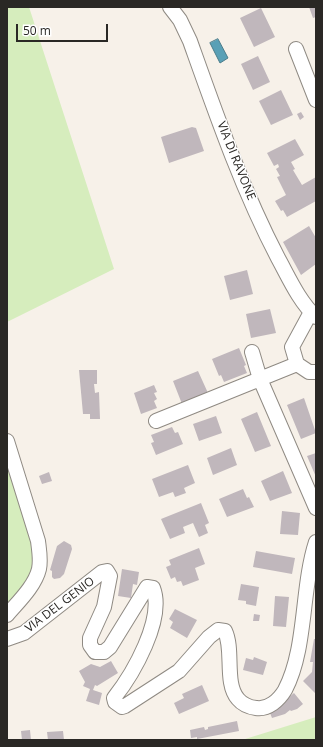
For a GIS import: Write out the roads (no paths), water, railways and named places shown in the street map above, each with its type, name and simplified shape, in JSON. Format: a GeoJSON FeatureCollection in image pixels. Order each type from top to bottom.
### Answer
{"type":"FeatureCollection","features":[{"type":"Feature","properties":{"kind":"street","name":"VIA DI RAVONE"},"geometry":{"type":"LineString","coordinates":[[170,7],[180,20],[190,41],[238,168],[265,232],[293,287],[313,314],[292,347],[297,364]]}},
{"type":"Feature","properties":{"kind":"street"},"geometry":{"type":"LineString","coordinates":[[296,49],[316,100]]}},
{"type":"Feature","properties":{"kind":"street"},"geometry":{"type":"LineString","coordinates":[[252,352],[260,378],[316,508]]}},
{"type":"Feature","properties":{"kind":"street"},"geometry":{"type":"LineString","coordinates":[[156,421],[297,364],[309,372],[316,372]]}},
{"type":"Feature","properties":{"kind":"street","name":"VIA DEL GENIO"},"geometry":{"type":"LineString","coordinates":[[7,441],[38,541],[40,553],[39,569],[30,586],[7,615]]}},
{"type":"Feature","properties":{"kind":"street","name":"VIA DEL GENIO"},"geometry":{"type":"LineString","coordinates":[[7,639],[24,632],[92,582],[102,572],[107,571],[110,576],[104,607],[90,638],[90,644],[95,652],[104,652],[110,647],[147,587],[153,588],[156,598],[156,614],[140,658],[128,680],[114,698],[114,702],[122,707],[125,706],[166,680],[179,671],[209,637],[218,630],[225,631],[229,639],[232,688],[237,698],[246,706],[261,709],[274,704],[284,690],[296,659],[311,558],[316,542]]}},
{"type":"Feature","properties":{"kind":"water"},"geometry":{"type":"Polygon","coordinates":[[[218,39],[228,58],[220,63],[210,43],[218,39]]]}}]}
